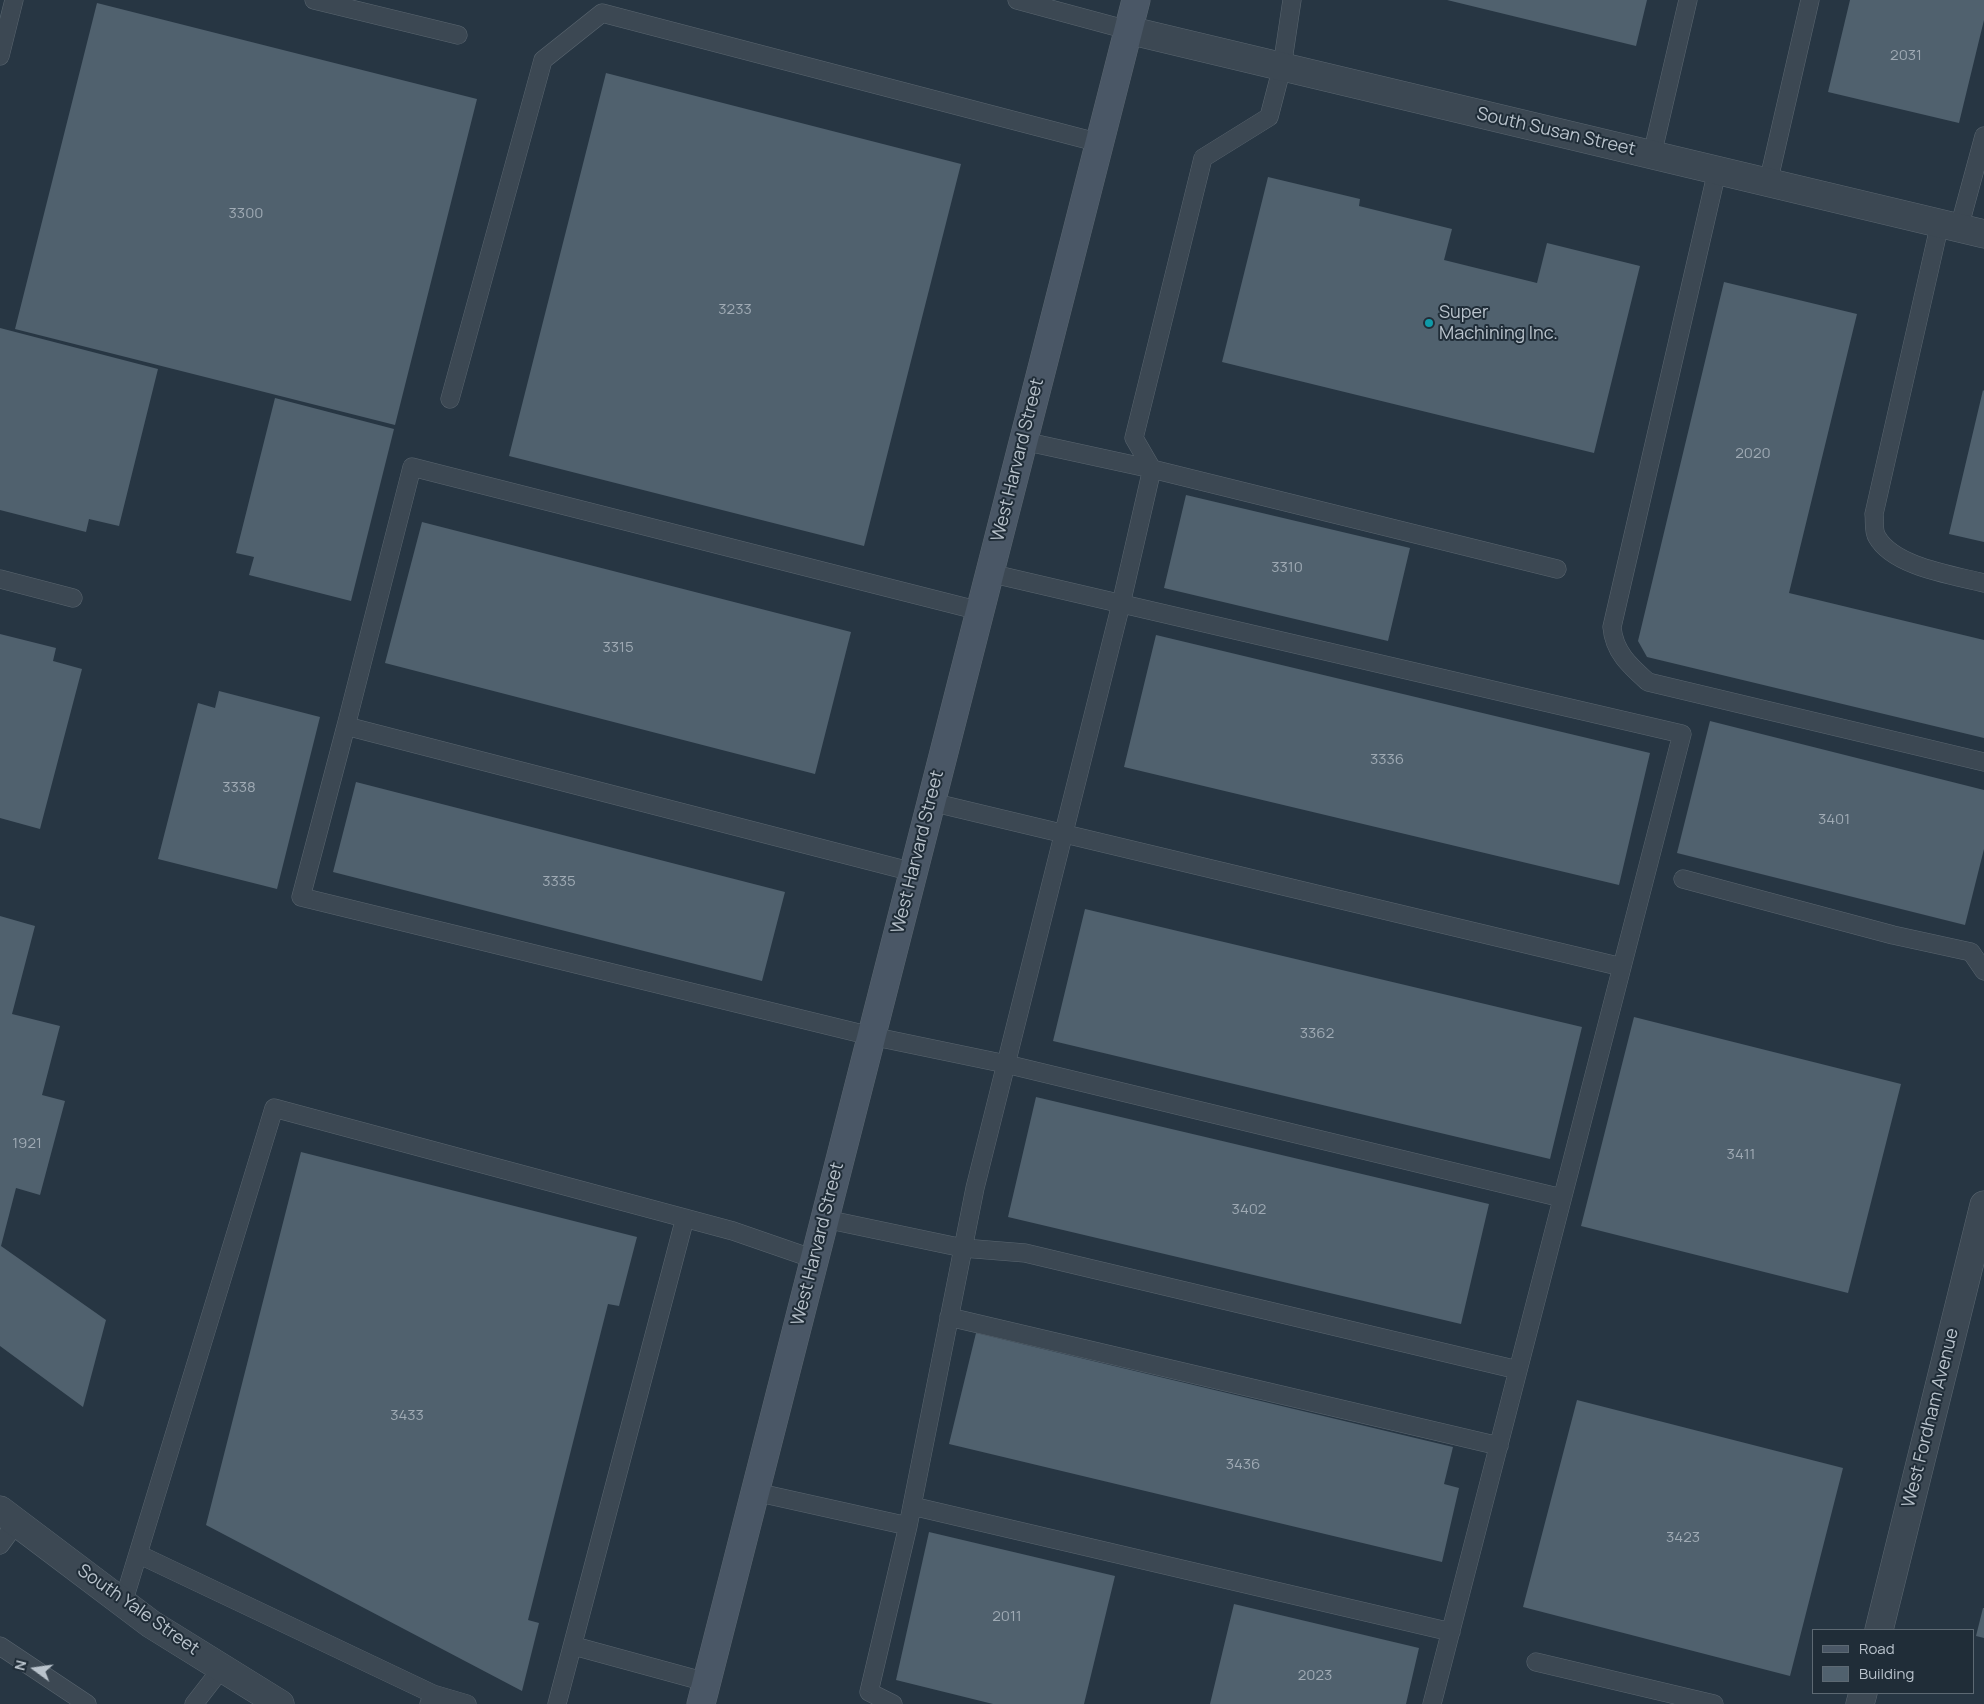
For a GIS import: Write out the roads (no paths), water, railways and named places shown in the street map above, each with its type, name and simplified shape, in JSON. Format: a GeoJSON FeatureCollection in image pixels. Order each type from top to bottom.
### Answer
{"type":"FeatureCollection","features":[{"type":"Feature","properties":{"kind":"street","name":"West Harvard Street"},"geometry":{"type":"LineString","coordinates":[[704,1693],[1136,0]]}},
{"type":"Feature","properties":{"kind":"street","name":"South Susan Street"},"geometry":{"type":"LineString","coordinates":[[1128,30],[1961,228]]}},
{"type":"Feature","properties":{"kind":"street","name":"West Fordham Avenue"},"geometry":{"type":"LineString","coordinates":[[1878,1629],[1984,1205]]}},
{"type":"Feature","properties":{"kind":"street","name":"South Yale Street"},"geometry":{"type":"LineString","coordinates":[[8,1516],[151,1624],[280,1704]]}},
{"type":"Feature","properties":{"kind":"lane"},"geometry":{"type":"LineString","coordinates":[[0,56],[14,0]]}},
{"type":"Feature","properties":{"kind":"lane"},"geometry":{"type":"LineString","coordinates":[[314,0],[458,35]]}},
{"type":"Feature","properties":{"kind":"lane"},"geometry":{"type":"LineString","coordinates":[[1017,0],[1128,30]]}},
{"type":"Feature","properties":{"kind":"lane"},"geometry":{"type":"LineString","coordinates":[[892,1704],[869,1692],[908,1526],[975,1188],[1121,604],[1152,469],[1134,438],[1203,158],[1269,117],[1282,67],[1292,0]]}},
{"type":"Feature","properties":{"kind":"lane"},"geometry":{"type":"LineString","coordinates":[[1652,155],[1688,0]]}},
{"type":"Feature","properties":{"kind":"lane"},"geometry":{"type":"LineString","coordinates":[[1768,183],[1810,0]]}},
{"type":"Feature","properties":{"kind":"lane"},"geometry":{"type":"LineString","coordinates":[[450,400],[543,60],[602,13],[1100,143]]}},
{"type":"Feature","properties":{"kind":"lane"},"geometry":{"type":"LineString","coordinates":[[1984,136],[1961,228],[1874,514],[1876,536],[1892,553],[1916,565],[1984,582]]}},
{"type":"Feature","properties":{"kind":"lane"},"geometry":{"type":"LineString","coordinates":[[1717,171],[1612,627],[1613,642],[1629,666],[1648,682],[1984,762]]}},
{"type":"Feature","properties":{"kind":"lane"},"geometry":{"type":"LineString","coordinates":[[1023,441],[1152,469],[1557,569]]}},
{"type":"Feature","properties":{"kind":"lane"},"geometry":{"type":"LineString","coordinates":[[980,611],[412,466],[301,897],[871,1036],[1006,1064],[1562,1198]]}},
{"type":"Feature","properties":{"kind":"lane"},"geometry":{"type":"LineString","coordinates":[[989,573],[1682,734],[1432,1704]]}},
{"type":"Feature","properties":{"kind":"lane"},"geometry":{"type":"LineString","coordinates":[[0,579],[73,598]]}},
{"type":"Feature","properties":{"kind":"lane"},"geometry":{"type":"LineString","coordinates":[[346,726],[913,872]]}},
{"type":"Feature","properties":{"kind":"lane"},"geometry":{"type":"LineString","coordinates":[[931,802],[1622,967]]}},
{"type":"Feature","properties":{"kind":"lane"},"geometry":{"type":"LineString","coordinates":[[1683,879],[1893,935],[1971,952],[1984,971]]}},
{"type":"Feature","properties":{"kind":"lane"},"geometry":{"type":"LineString","coordinates":[[123,1603],[274,1108],[733,1231],[814,1259]]}},
{"type":"Feature","properties":{"kind":"lane"},"geometry":{"type":"LineString","coordinates":[[557,1704],[574,1646],[685,1218]]}},
{"type":"Feature","properties":{"kind":"lane"},"geometry":{"type":"LineString","coordinates":[[825,1219],[963,1248],[1025,1252],[1518,1370]]}},
{"type":"Feature","properties":{"kind":"lane"},"geometry":{"type":"LineString","coordinates":[[949,1318],[1499,1446]]}},
{"type":"Feature","properties":{"kind":"lane"},"geometry":{"type":"LineString","coordinates":[[755,1492],[908,1526]]}},
{"type":"Feature","properties":{"kind":"lane"},"geometry":{"type":"LineString","coordinates":[[912,1506],[1451,1632]]}},
{"type":"Feature","properties":{"kind":"lane"},"geometry":{"type":"LineString","coordinates":[[0,1545],[8,1516]]}},
{"type":"Feature","properties":{"kind":"lane"},"geometry":{"type":"LineString","coordinates":[[138,1554],[431,1699],[467,1704]]}},
{"type":"Feature","properties":{"kind":"lane"},"geometry":{"type":"LineString","coordinates":[[0,1646],[87,1704]]}},
{"type":"Feature","properties":{"kind":"lane"},"geometry":{"type":"LineString","coordinates":[[574,1646],[704,1693]]}},
{"type":"Feature","properties":{"kind":"lane"},"geometry":{"type":"LineString","coordinates":[[1536,1662],[1714,1704]]}},
{"type":"Feature","properties":{"kind":"lane"},"geometry":{"type":"LineString","coordinates":[[194,1704],[222,1668]]}},
{"type":"Feature","properties":{"kind":"place","name":"Super Machining Inc."},"geometry":{"type":"Point","coordinates":[1429,323]}}]}
